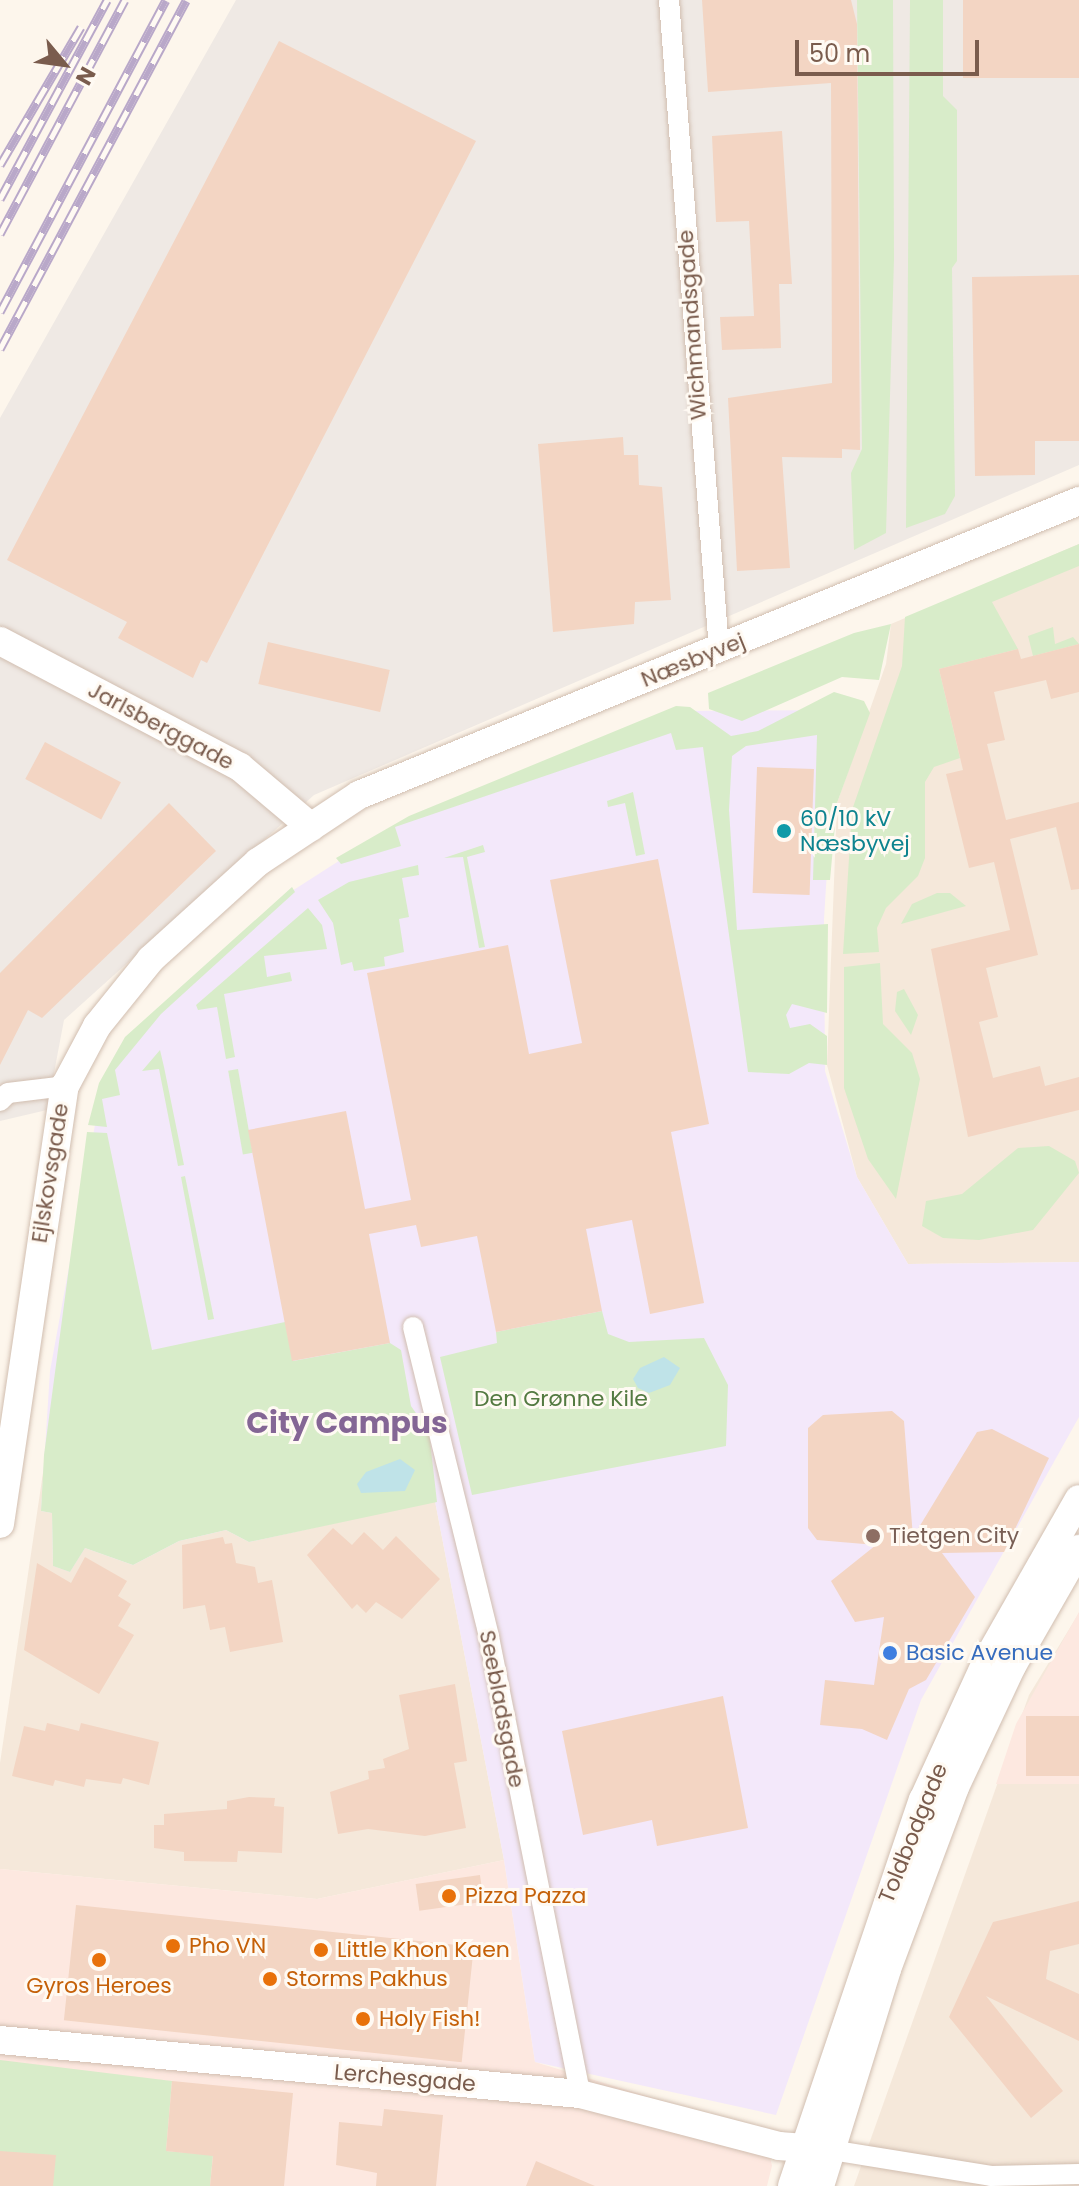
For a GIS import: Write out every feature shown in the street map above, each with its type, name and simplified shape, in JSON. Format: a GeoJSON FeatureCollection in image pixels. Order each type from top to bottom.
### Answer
{"type":"FeatureCollection","features":[{"type":"Feature","properties":{"kind":"street","name":"Wichmandsgade"},"geometry":{"type":"LineString","coordinates":[[669,0],[719,650]]}},
{"type":"Feature","properties":{"kind":"street","name":"Næsbyvej"},"geometry":{"type":"LineString","coordinates":[[311,827],[359,795],[1079,501]]}},
{"type":"Feature","properties":{"kind":"street","name":"Jarlsberggade"},"geometry":{"type":"LineString","coordinates":[[0,641],[240,767],[311,827]]}},
{"type":"Feature","properties":{"kind":"street","name":"Ejlskovsgade"},"geometry":{"type":"LineString","coordinates":[[0,1524],[65,1086],[97,1026],[151,959],[258,862],[311,827]]}},
{"type":"Feature","properties":{"kind":"street"},"geometry":{"type":"LineString","coordinates":[[0,1101],[8,1093],[65,1086]]}},
{"type":"Feature","properties":{"kind":"street","name":"Seebladsgade"},"geometry":{"type":"LineString","coordinates":[[413,1327],[489,1637],[580,2094]]}},
{"type":"Feature","properties":{"kind":"street","name":"Toldbodgade"},"geometry":{"type":"LineString","coordinates":[[820,2186],[817,2150],[923,1800],[987,1660],[1079,1499]]}},
{"type":"Feature","properties":{"kind":"street","name":"Toldbodgade"},"geometry":{"type":"LineString","coordinates":[[792,2186],[817,2150],[955,1787],[1012,1666],[1079,1549]]}},
{"type":"Feature","properties":{"kind":"street","name":"Lerchesgade"},"geometry":{"type":"LineString","coordinates":[[0,2040],[580,2094],[817,2150]]}},
{"type":"Feature","properties":{"kind":"street"},"geometry":{"type":"LineString","coordinates":[[817,2150],[991,2181],[1079,2174]]}},
{"type":"Feature","properties":{"kind":"shaded area"},"geometry":{"type":"Polygon","coordinates":[[[236,0],[1079,0],[1079,465],[314,795],[64,1020],[47,1110],[0,1121],[0,418],[236,0]]]}},
{"type":"Feature","properties":{"kind":"shaded area"},"geometry":{"type":"Polygon","coordinates":[[[1079,544],[1079,1262],[908,1264],[857,1177],[827,1065],[837,803],[886,664],[891,624],[1079,544]]]}},
{"type":"Feature","properties":{"kind":"shaded area"},"geometry":{"type":"Polygon","coordinates":[[[837,710],[824,919],[825,1071],[857,1177],[908,1264],[1079,1262],[1079,1417],[921,1700],[776,2115],[535,2062],[504,1860],[435,1501],[249,1542],[226,1530],[179,1541],[133,1565],[85,1548],[70,1572],[53,1566],[52,1513],[41,1511],[50,1371],[103,1081],[180,988],[292,891],[395,825],[678,711],[837,710]]]}},
{"type":"Feature","properties":{"kind":"shaded area"},"geometry":{"type":"Polygon","coordinates":[[[44,1466],[41,1511],[52,1513],[53,1566],[85,1548],[133,1565],[179,1541],[226,1530],[249,1542],[435,1501],[504,1860],[317,1899],[0,1869],[0,1763],[44,1466]]]}},
{"type":"Feature","properties":{"kind":"shaded area"},"geometry":{"type":"Polygon","coordinates":[[[1079,1612],[1079,1784],[996,1784],[1016,1724],[1079,1612]]]}},
{"type":"Feature","properties":{"kind":"shaded area"},"geometry":{"type":"Polygon","coordinates":[[[1079,1613],[1079,2186],[854,2186],[1029,1695],[1079,1613]]]}},
{"type":"Feature","properties":{"kind":"shaded area"},"geometry":{"type":"Polygon","coordinates":[[[504,1860],[535,2062],[765,2132],[772,2166],[767,2186],[0,2186],[0,1869],[317,1899],[504,1860]]]}},
{"type":"Feature","properties":{"kind":"green space"},"geometry":{"type":"Polygon","coordinates":[[[857,0],[893,0],[894,259],[886,533],[854,550],[851,473],[862,449],[857,0]]]}},
{"type":"Feature","properties":{"kind":"green space"},"geometry":{"type":"Polygon","coordinates":[[[910,0],[943,0],[943,96],[957,110],[957,261],[952,268],[955,496],[945,514],[906,528],[910,0]]]}},
{"type":"Feature","properties":{"kind":"green space"},"geometry":{"type":"Polygon","coordinates":[[[1079,544],[1079,566],[992,602],[1018,649],[939,669],[960,758],[934,767],[925,782],[925,858],[918,876],[886,908],[877,928],[879,952],[843,954],[852,810],[902,666],[905,617],[1079,544]]]}},
{"type":"Feature","properties":{"kind":"green space"},"geometry":{"type":"Polygon","coordinates":[[[891,624],[879,680],[842,677],[742,721],[709,709],[708,693],[854,633],[891,624]]]}},
{"type":"Feature","properties":{"kind":"green space"},"geometry":{"type":"Polygon","coordinates":[[[1053,627],[1055,644],[1073,637],[1079,644],[1033,656],[1028,636],[1053,627]]]}},
{"type":"Feature","properties":{"kind":"green space"},"geometry":{"type":"Polygon","coordinates":[[[834,692],[864,701],[870,713],[837,803],[830,880],[813,880],[817,735],[746,746],[732,756],[729,810],[737,930],[828,924],[827,1013],[792,1004],[786,1015],[790,1028],[810,1024],[827,1036],[827,1065],[809,1063],[789,1074],[748,1072],[703,747],[676,750],[671,733],[395,827],[401,846],[341,864],[336,858],[409,816],[676,706],[690,707],[731,736],[758,731],[834,692]]]}},
{"type":"Feature","properties":{"kind":"green space"},"geometry":{"type":"Polygon","coordinates":[[[633,792],[645,854],[636,856],[625,803],[608,807],[607,801],[633,792]]]}},
{"type":"Feature","properties":{"kind":"green space"},"geometry":{"type":"Polygon","coordinates":[[[483,845],[485,852],[467,857],[485,947],[479,948],[463,857],[444,858],[483,845]]]}},
{"type":"Feature","properties":{"kind":"green space"},"geometry":{"type":"Polygon","coordinates":[[[418,865],[419,875],[402,878],[409,917],[399,919],[404,952],[384,957],[385,966],[354,971],[352,962],[341,965],[333,923],[318,900],[349,882],[418,865]]]}},
{"type":"Feature","properties":{"kind":"green space"},"geometry":{"type":"Polygon","coordinates":[[[292,887],[295,892],[161,1014],[115,1070],[120,1095],[102,1099],[107,1127],[88,1125],[99,1083],[125,1037],[292,887]]]}},
{"type":"Feature","properties":{"kind":"green space"},"geometry":{"type":"Polygon","coordinates":[[[937,893],[950,893],[966,906],[901,924],[912,904],[937,893]]]}},
{"type":"Feature","properties":{"kind":"green space"},"geometry":{"type":"Polygon","coordinates":[[[308,908],[322,925],[327,949],[264,956],[267,977],[290,972],[292,981],[224,994],[235,1057],[226,1059],[217,1007],[198,1010],[196,1005],[308,908]]]}},
{"type":"Feature","properties":{"kind":"green space"},"geometry":{"type":"Polygon","coordinates":[[[880,963],[883,1024],[912,1053],[920,1079],[896,1199],[868,1159],[844,1088],[844,967],[880,963]]]}},
{"type":"Feature","properties":{"kind":"green space"},"geometry":{"type":"Polygon","coordinates":[[[904,989],[918,1015],[911,1035],[895,1011],[897,992],[904,989]]]}},
{"type":"Feature","properties":{"kind":"green space"},"geometry":{"type":"Polygon","coordinates":[[[160,1050],[184,1165],[178,1166],[159,1069],[142,1071],[160,1050]]]}},
{"type":"Feature","properties":{"kind":"green space"},"geometry":{"type":"Polygon","coordinates":[[[238,1069],[253,1153],[243,1154],[228,1071],[238,1069]]]}},
{"type":"Feature","properties":{"kind":"green space","name":"Den Grønne Kile"},"geometry":{"type":"Polygon","coordinates":[[[87,1132],[107,1133],[152,1350],[285,1322],[293,1361],[390,1343],[401,1350],[411,1406],[429,1432],[437,1502],[249,1542],[226,1530],[179,1541],[133,1565],[85,1548],[70,1572],[53,1566],[52,1513],[41,1511],[44,1455],[87,1132]]]}},
{"type":"Feature","properties":{"kind":"green space"},"geometry":{"type":"Polygon","coordinates":[[[1049,1146],[1075,1161],[1079,1173],[1033,1230],[979,1240],[943,1238],[922,1226],[926,1201],[962,1194],[1018,1148],[1049,1146]]]}},
{"type":"Feature","properties":{"kind":"green space"},"geometry":{"type":"Polygon","coordinates":[[[185,1176],[214,1319],[208,1320],[181,1177],[185,1176]]]}},
{"type":"Feature","properties":{"kind":"green space","name":"Den Grønne Kile"},"geometry":{"type":"Polygon","coordinates":[[[602,1311],[608,1334],[629,1342],[704,1338],[728,1385],[726,1446],[472,1495],[440,1357],[497,1343],[496,1332],[602,1311]]]}},
{"type":"Feature","properties":{"kind":"green space"},"geometry":{"type":"Polygon","coordinates":[[[0,2060],[172,2081],[166,2151],[213,2155],[210,2186],[0,2186],[0,2060]]]}},
{"type":"Feature","properties":{"kind":"water"},"geometry":{"type":"Polygon","coordinates":[[[664,1357],[680,1368],[670,1385],[649,1393],[638,1388],[633,1379],[640,1368],[664,1357]]]}},
{"type":"Feature","properties":{"kind":"water"},"geometry":{"type":"Polygon","coordinates":[[[400,1459],[415,1470],[405,1491],[361,1493],[357,1484],[366,1472],[400,1459]]]}},
{"type":"Feature","properties":{"kind":"building"},"geometry":{"type":"Polygon","coordinates":[[[702,0],[851,0],[857,24],[860,450],[842,449],[842,458],[782,457],[790,568],[737,571],[728,398],[832,383],[831,83],[708,92],[702,0]]]}},
{"type":"Feature","properties":{"kind":"building"},"geometry":{"type":"Polygon","coordinates":[[[963,0],[1079,0],[1079,78],[963,78],[963,0]]]}},
{"type":"Feature","properties":{"kind":"building"},"geometry":{"type":"Polygon","coordinates":[[[279,41],[476,141],[207,663],[201,660],[193,678],[118,638],[127,622],[7,560],[279,41]]]}},
{"type":"Feature","properties":{"kind":"building"},"geometry":{"type":"Polygon","coordinates":[[[782,131],[792,284],[779,284],[781,348],[722,350],[720,317],[754,316],[749,221],[716,222],[712,136],[782,131]]]}},
{"type":"Feature","properties":{"kind":"building"},"geometry":{"type":"Polygon","coordinates":[[[1079,275],[1079,441],[1035,441],[1035,475],[975,476],[972,277],[1079,275]]]}},
{"type":"Feature","properties":{"kind":"building"},"geometry":{"type":"Polygon","coordinates":[[[623,437],[624,455],[638,455],[639,485],[662,487],[671,600],[635,602],[634,624],[553,632],[538,444],[623,437]]]}},
{"type":"Feature","properties":{"kind":"building"},"geometry":{"type":"Polygon","coordinates":[[[268,642],[390,670],[380,712],[258,684],[268,642]]]}},
{"type":"Feature","properties":{"kind":"building"},"geometry":{"type":"Polygon","coordinates":[[[1079,644],[1079,692],[1051,699],[1046,680],[994,692],[1005,740],[987,744],[1006,820],[1079,802],[1079,889],[1071,890],[1056,827],[1010,839],[1038,955],[986,968],[998,1017],[979,1022],[993,1078],[1040,1066],[1045,1086],[1079,1077],[1079,1110],[968,1137],[931,949],[1010,930],[994,862],[969,868],[946,774],[963,770],[939,669],[1018,649],[1021,659],[1079,644]]]}},
{"type":"Feature","properties":{"kind":"building"},"geometry":{"type":"Polygon","coordinates":[[[45,742],[121,782],[101,819],[25,779],[45,742]]]}},
{"type":"Feature","properties":{"kind":"building","name":"60/10 kV Næsbyvej"},"geometry":{"type":"Polygon","coordinates":[[[757,767],[814,769],[810,895],[753,893],[757,767]]]}},
{"type":"Feature","properties":{"kind":"building"},"geometry":{"type":"Polygon","coordinates":[[[169,803],[216,851],[42,1018],[28,1010],[0,1065],[0,973],[169,803]]]}},
{"type":"Feature","properties":{"kind":"building"},"geometry":{"type":"Polygon","coordinates":[[[658,859],[709,1124],[671,1132],[704,1303],[650,1314],[632,1220],[586,1229],[602,1311],[496,1332],[477,1236],[421,1247],[416,1225],[369,1234],[390,1343],[292,1361],[248,1130],[346,1111],[365,1209],[411,1200],[367,973],[508,945],[529,1054],[582,1043],[550,880],[658,859]]]}},
{"type":"Feature","properties":{"kind":"building"},"geometry":{"type":"Polygon","coordinates":[[[892,1411],[904,1421],[913,1537],[977,1432],[992,1429],[1049,1458],[1004,1552],[942,1553],[975,1597],[926,1680],[909,1689],[887,1740],[862,1729],[820,1725],[825,1680],[874,1685],[884,1617],[855,1622],[831,1581],[876,1545],[817,1540],[808,1528],[808,1428],[823,1415],[892,1411]]]}},
{"type":"Feature","properties":{"kind":"building"},"geometry":{"type":"Polygon","coordinates":[[[333,1528],[352,1545],[364,1532],[383,1550],[396,1536],[440,1579],[402,1619],[376,1602],[366,1613],[357,1604],[352,1609],[307,1555],[333,1528]]]}},
{"type":"Feature","properties":{"kind":"building"},"geometry":{"type":"Polygon","coordinates":[[[223,1537],[225,1544],[232,1543],[236,1563],[255,1567],[258,1583],[272,1580],[283,1642],[230,1652],[225,1627],[210,1630],[205,1605],[183,1609],[182,1545],[223,1537]]]}},
{"type":"Feature","properties":{"kind":"building"},"geometry":{"type":"Polygon","coordinates":[[[85,1557],[127,1581],[118,1596],[131,1604],[118,1626],[134,1635],[99,1694],[24,1650],[37,1563],[71,1583],[85,1557]]]}},
{"type":"Feature","properties":{"kind":"building"},"geometry":{"type":"Polygon","coordinates":[[[455,1684],[467,1761],[454,1763],[466,1828],[425,1836],[368,1829],[338,1834],[330,1792],[369,1779],[368,1771],[385,1768],[383,1759],[409,1749],[399,1695],[455,1684]]]}},
{"type":"Feature","properties":{"kind":"building"},"geometry":{"type":"Polygon","coordinates":[[[723,1696],[748,1828],[657,1846],[652,1820],[583,1835],[562,1731],[723,1696]]]}},
{"type":"Feature","properties":{"kind":"building"},"geometry":{"type":"Polygon","coordinates":[[[1026,1716],[1079,1716],[1079,1776],[1026,1776],[1026,1716]]]}},
{"type":"Feature","properties":{"kind":"building"},"geometry":{"type":"Polygon","coordinates":[[[47,1723],[79,1731],[81,1723],[159,1742],[149,1785],[123,1778],[121,1784],[86,1779],[84,1787],[55,1780],[53,1786],[12,1776],[24,1726],[45,1731],[47,1723]]]}},
{"type":"Feature","properties":{"kind":"building"},"geometry":{"type":"Polygon","coordinates":[[[249,1797],[275,1798],[274,1806],[284,1807],[282,1853],[238,1851],[237,1862],[184,1861],[184,1852],[154,1848],[154,1825],[164,1825],[164,1814],[227,1809],[227,1801],[249,1797]]]}},
{"type":"Feature","properties":{"kind":"building"},"geometry":{"type":"Polygon","coordinates":[[[480,1875],[484,1902],[419,1911],[416,1884],[480,1875]]]}},
{"type":"Feature","properties":{"kind":"building"},"geometry":{"type":"Polygon","coordinates":[[[1079,1901],[1079,1944],[1050,1951],[1046,1979],[1079,1994],[1079,2041],[986,1996],[1063,2091],[1031,2118],[949,2017],[993,1922],[1079,1901]]]}},
{"type":"Feature","properties":{"kind":"building","name":"Storms Pakhus"},"geometry":{"type":"Polygon","coordinates":[[[76,1905],[474,1947],[462,2062],[64,2020],[76,1905]]]}},
{"type":"Feature","properties":{"kind":"building"},"geometry":{"type":"Polygon","coordinates":[[[172,2081],[293,2093],[284,2186],[210,2186],[213,2156],[166,2151],[172,2081]]]}},
{"type":"Feature","properties":{"kind":"building"},"geometry":{"type":"Polygon","coordinates":[[[384,2109],[443,2115],[436,2186],[376,2186],[377,2173],[336,2165],[339,2122],[382,2126],[384,2109]]]}},
{"type":"Feature","properties":{"kind":"building"},"geometry":{"type":"Polygon","coordinates":[[[0,2151],[56,2155],[53,2186],[0,2186],[0,2151]]]}},
{"type":"Feature","properties":{"kind":"building"},"geometry":{"type":"Polygon","coordinates":[[[536,2161],[595,2186],[526,2186],[536,2161]]]}},
{"type":"Feature","properties":{"kind":"railway"},"geometry":{"type":"LineString","coordinates":[[0,199],[107,0]]}},
{"type":"Feature","properties":{"kind":"railway"},"geometry":{"type":"LineString","coordinates":[[0,234],[125,0]]}},
{"type":"Feature","properties":{"kind":"railway"},"geometry":{"type":"LineString","coordinates":[[0,312],[166,0]]}},
{"type":"Feature","properties":{"kind":"railway"},"geometry":{"type":"LineString","coordinates":[[0,349],[186,0]]}},
{"type":"Feature","properties":{"kind":"railway"},"geometry":{"type":"LineString","coordinates":[[0,165],[81,27]]}},
{"type":"Feature","properties":{"kind":"place","name":"60/10 kV Næsbyvej"},"geometry":{"type":"Point","coordinates":[784,831]}},
{"type":"Feature","properties":{"kind":"place","name":"Tietgen City"},"geometry":{"type":"Point","coordinates":[873,1536]}},
{"type":"Feature","properties":{"kind":"place","name":"Basic Avenue"},"geometry":{"type":"Point","coordinates":[890,1653]}},
{"type":"Feature","properties":{"kind":"place","name":"Pizza Pazza"},"geometry":{"type":"Point","coordinates":[449,1896]}},
{"type":"Feature","properties":{"kind":"place","name":"Pho VN"},"geometry":{"type":"Point","coordinates":[173,1946]}},
{"type":"Feature","properties":{"kind":"place","name":"Little Khon Kaen"},"geometry":{"type":"Point","coordinates":[321,1950]}},
{"type":"Feature","properties":{"kind":"place","name":"Gyros Heroes"},"geometry":{"type":"Point","coordinates":[99,1960]}},
{"type":"Feature","properties":{"kind":"place","name":"Storms Pakhus"},"geometry":{"type":"Point","coordinates":[270,1979]}},
{"type":"Feature","properties":{"kind":"place","name":"Holy Fish!"},"geometry":{"type":"Point","coordinates":[363,2019]}},
{"type":"Feature","properties":{"kind":"district","name":"City Campus"},"geometry":{"type":"Point","coordinates":[347,1423]}}]}
